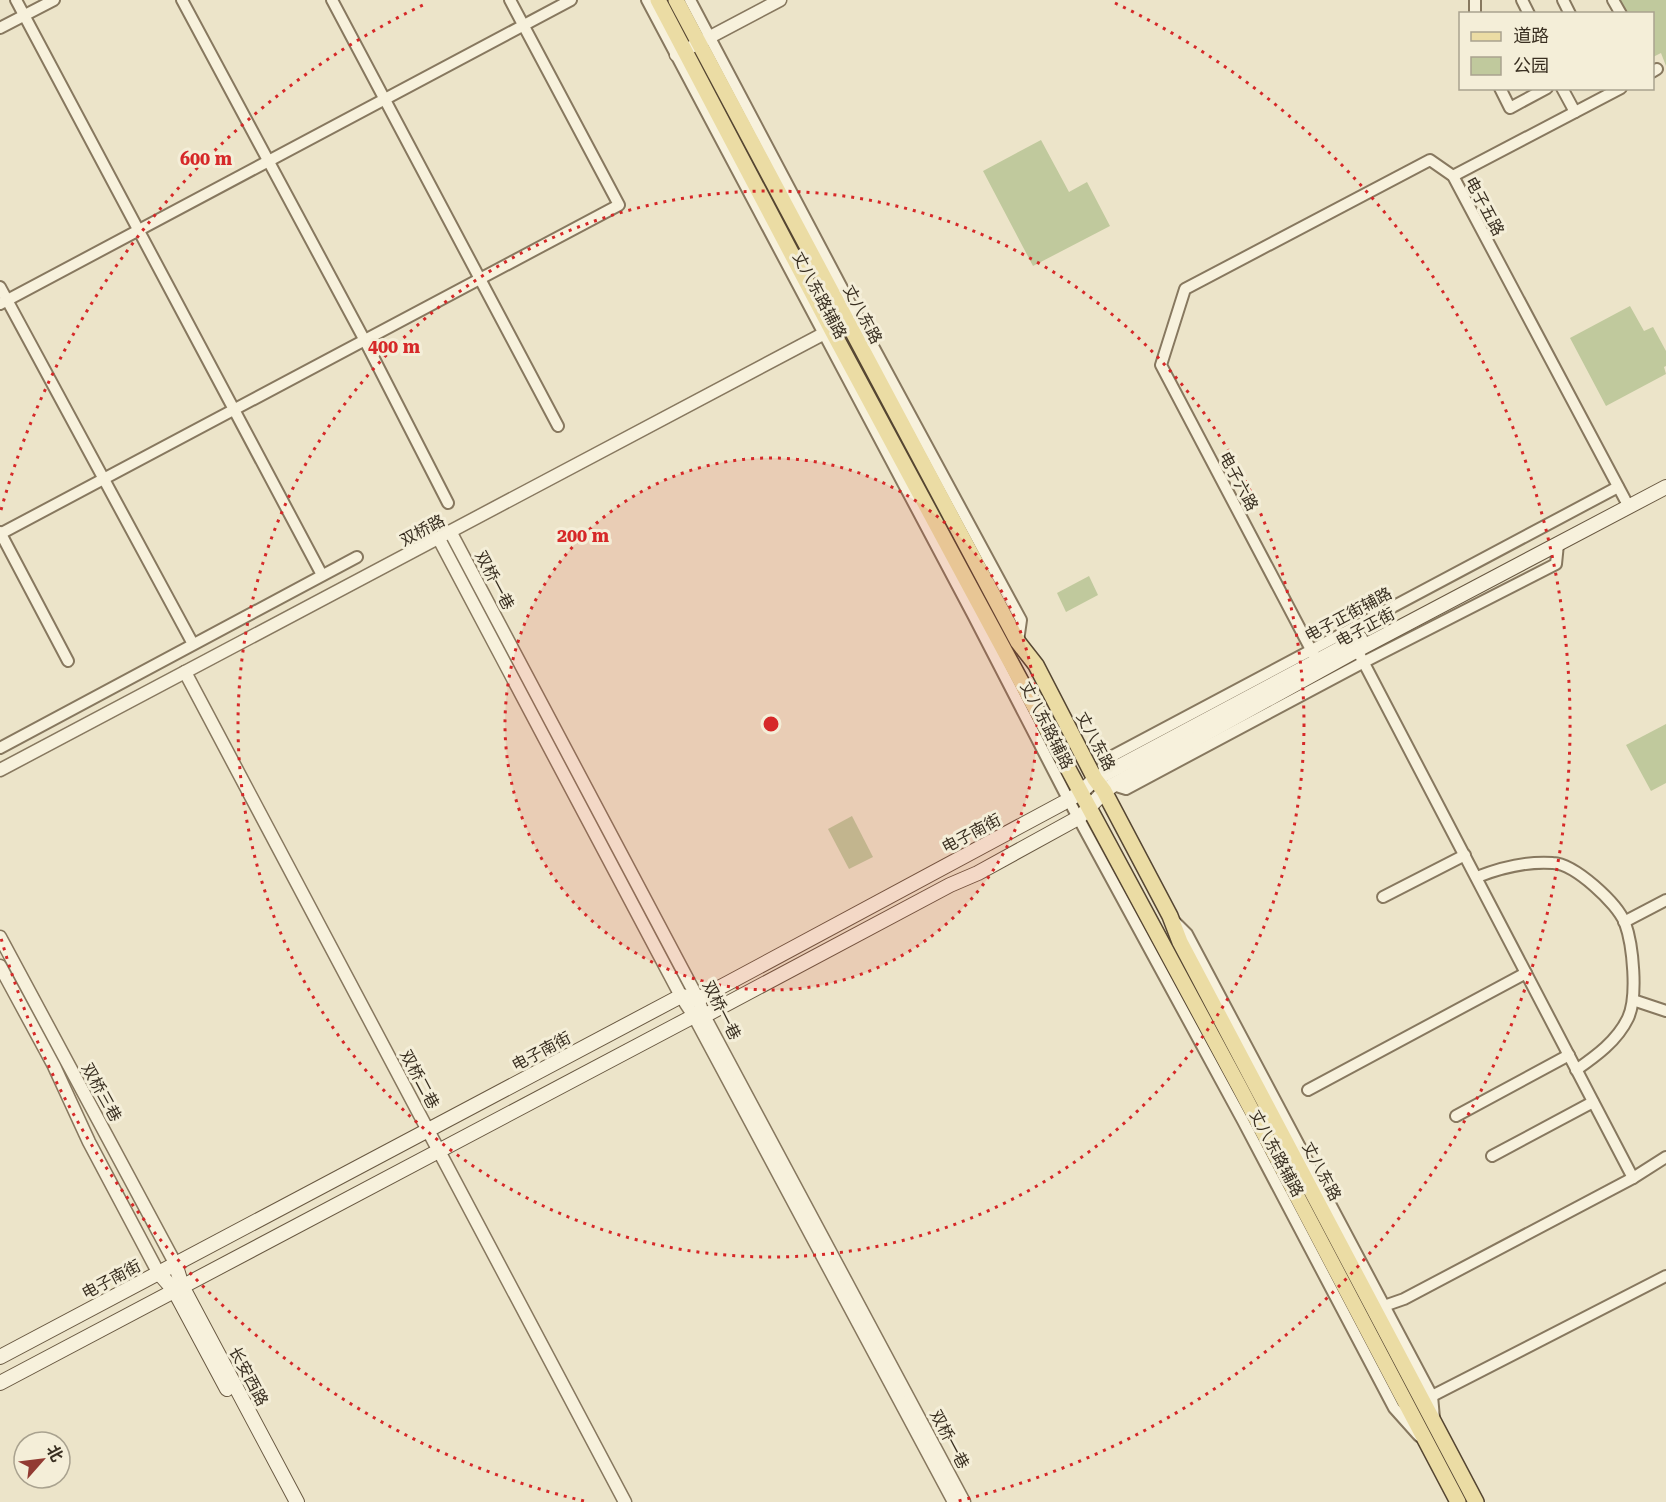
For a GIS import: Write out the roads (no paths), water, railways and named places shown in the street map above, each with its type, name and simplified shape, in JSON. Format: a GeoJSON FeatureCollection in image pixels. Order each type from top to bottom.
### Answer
{"type":"FeatureCollection","features":[{"type":"Feature","properties":{"kind":"main road","name":"丈八东路"},"geometry":{"type":"LineString","coordinates":[[658,0],[693,46],[851,317],[984,566],[1018,642],[1036,665],[1104,783],[1170,916],[1180,942],[1476,1502]]}},
{"type":"Feature","properties":{"kind":"main road","name":"丈八东路"},"geometry":{"type":"LineString","coordinates":[[676,0],[693,46],[827,330],[1074,796],[1298,1211],[1434,1454],[1458,1502]]}},
{"type":"Feature","properties":{"kind":"main road","name":"电子正街"},"geometry":{"type":"LineString","coordinates":[[1084,814],[1104,783],[1315,655],[1358,651],[1624,497],[1666,476]]}},
{"type":"Feature","properties":{"kind":"main road","name":"电子正街"},"geometry":{"type":"LineString","coordinates":[[1104,783],[1558,544],[1624,497],[1666,487]]}},
{"type":"Feature","properties":{"kind":"main road","name":"电子南街"},"geometry":{"type":"LineString","coordinates":[[698,999],[1074,796],[1104,783]]}},
{"type":"Feature","properties":{"kind":"main road"},"geometry":{"type":"LineString","coordinates":[[0,1383],[439,1151],[950,885],[978,873],[1084,814]]}},
{"type":"Feature","properties":{"kind":"main road","name":"电子南街"},"geometry":{"type":"LineString","coordinates":[[0,1357],[681,996]]}},
{"type":"Feature","properties":{"kind":"main road"},"geometry":{"type":"LineString","coordinates":[[681,996],[698,999]]}},
{"type":"Feature","properties":{"kind":"main road","name":"长安西路"},"geometry":{"type":"LineString","coordinates":[[175,1263],[178,1288],[287,1502]]}},
{"type":"Feature","properties":{"kind":"main road","name":"长安西路"},"geometry":{"type":"LineString","coordinates":[[158,1272],[178,1288],[297,1502]]}},
{"type":"Feature","properties":{"kind":"street"},"geometry":{"type":"LineString","coordinates":[[16,0],[322,575]]}},
{"type":"Feature","properties":{"kind":"street"},"geometry":{"type":"LineString","coordinates":[[0,28],[54,0]]}},
{"type":"Feature","properties":{"kind":"street"},"geometry":{"type":"LineString","coordinates":[[182,0],[364,339],[448,503]]}},
{"type":"Feature","properties":{"kind":"street"},"geometry":{"type":"LineString","coordinates":[[332,0],[558,426]]}},
{"type":"Feature","properties":{"kind":"street"},"geometry":{"type":"LineString","coordinates":[[68,661],[0,533],[104,480],[364,339],[619,205],[510,0]]}},
{"type":"Feature","properties":{"kind":"street"},"geometry":{"type":"LineString","coordinates":[[4,302],[571,0]]}},
{"type":"Feature","properties":{"kind":"street"},"geometry":{"type":"LineString","coordinates":[[647,0],[693,46]]}},
{"type":"Feature","properties":{"kind":"street"},"geometry":{"type":"LineString","coordinates":[[690,0],[693,46]]}},
{"type":"Feature","properties":{"kind":"street"},"geometry":{"type":"LineString","coordinates":[[693,46],[780,0]]}},
{"type":"Feature","properties":{"kind":"street"},"geometry":{"type":"LineString","coordinates":[[1501,90],[1510,108],[1543,90]]}},
{"type":"Feature","properties":{"kind":"street"},"geometry":{"type":"LineString","coordinates":[[1563,90],[1575,112]]}},
{"type":"Feature","properties":{"kind":"street"},"geometry":{"type":"LineString","coordinates":[[1453,176],[1617,90]]}},
{"type":"Feature","properties":{"kind":"street","name":"电子五路"},"geometry":{"type":"LineString","coordinates":[[1178,311],[1185,289],[1430,160],[1453,176],[1624,497]]}},
{"type":"Feature","properties":{"kind":"street"},"geometry":{"type":"LineString","coordinates":[[0,287],[4,302],[193,645]]}},
{"type":"Feature","properties":{"kind":"street","name":"电子六路"},"geometry":{"type":"LineString","coordinates":[[1178,311],[1161,365],[1315,655]]}},
{"type":"Feature","properties":{"kind":"street","name":"双桥路"},"geometry":{"type":"LineString","coordinates":[[0,770],[451,533],[851,317]]}},
{"type":"Feature","properties":{"kind":"street","name":"电子正街辅路"},"geometry":{"type":"LineString","coordinates":[[1315,655],[1624,497]]}},
{"type":"Feature","properties":{"kind":"street","name":"双桥一巷"},"geometry":{"type":"LineString","coordinates":[[451,533],[698,999],[700,1016],[954,1502]]}},
{"type":"Feature","properties":{"kind":"street","name":"双桥一巷"},"geometry":{"type":"LineString","coordinates":[[439,539],[681,996],[700,1016],[964,1502]]}},
{"type":"Feature","properties":{"kind":"street"},"geometry":{"type":"LineString","coordinates":[[0,748],[357,557]]}},
{"type":"Feature","properties":{"kind":"street"},"geometry":{"type":"LineString","coordinates":[[1358,651],[1633,1178]]}},
{"type":"Feature","properties":{"kind":"street","name":"双桥二巷"},"geometry":{"type":"LineString","coordinates":[[184,672],[625,1502]]}},
{"type":"Feature","properties":{"kind":"street"},"geometry":{"type":"LineString","coordinates":[[1383,897],[1465,855]]}},
{"type":"Feature","properties":{"kind":"street"},"geometry":{"type":"LineString","coordinates":[[1477,877],[1498,869],[1554,863],[1572,869],[1599,890],[1624,922],[1633,970],[1633,1000],[1628,1018],[1599,1054],[1576,1070]]}},
{"type":"Feature","properties":{"kind":"street"},"geometry":{"type":"LineString","coordinates":[[1624,922],[1666,900]]}},
{"type":"Feature","properties":{"kind":"street","name":"丈八东路辅路"},"geometry":{"type":"LineString","coordinates":[[1170,916],[1187,934],[1432,1396],[1434,1421]]}},
{"type":"Feature","properties":{"kind":"street","name":"双桥三巷"},"geometry":{"type":"LineString","coordinates":[[0,937],[175,1263]]}},
{"type":"Feature","properties":{"kind":"street","name":"双桥三巷"},"geometry":{"type":"LineString","coordinates":[[0,966],[54,1066],[89,1142],[158,1272]]}},
{"type":"Feature","properties":{"kind":"street"},"geometry":{"type":"LineString","coordinates":[[1308,1090],[1526,973]]}},
{"type":"Feature","properties":{"kind":"street"},"geometry":{"type":"LineString","coordinates":[[1633,1000],[1666,1011]]}},
{"type":"Feature","properties":{"kind":"street"},"geometry":{"type":"LineString","coordinates":[[1456,1116],[1569,1055]]}},
{"type":"Feature","properties":{"kind":"street"},"geometry":{"type":"LineString","coordinates":[[1492,1155],[1593,1102]]}},
{"type":"Feature","properties":{"kind":"street"},"geometry":{"type":"LineString","coordinates":[[1384,1306],[1415,1293],[1633,1178],[1666,1157]]}},
{"type":"Feature","properties":{"kind":"street"},"geometry":{"type":"LineString","coordinates":[[1432,1396],[1666,1276]]}}]}
